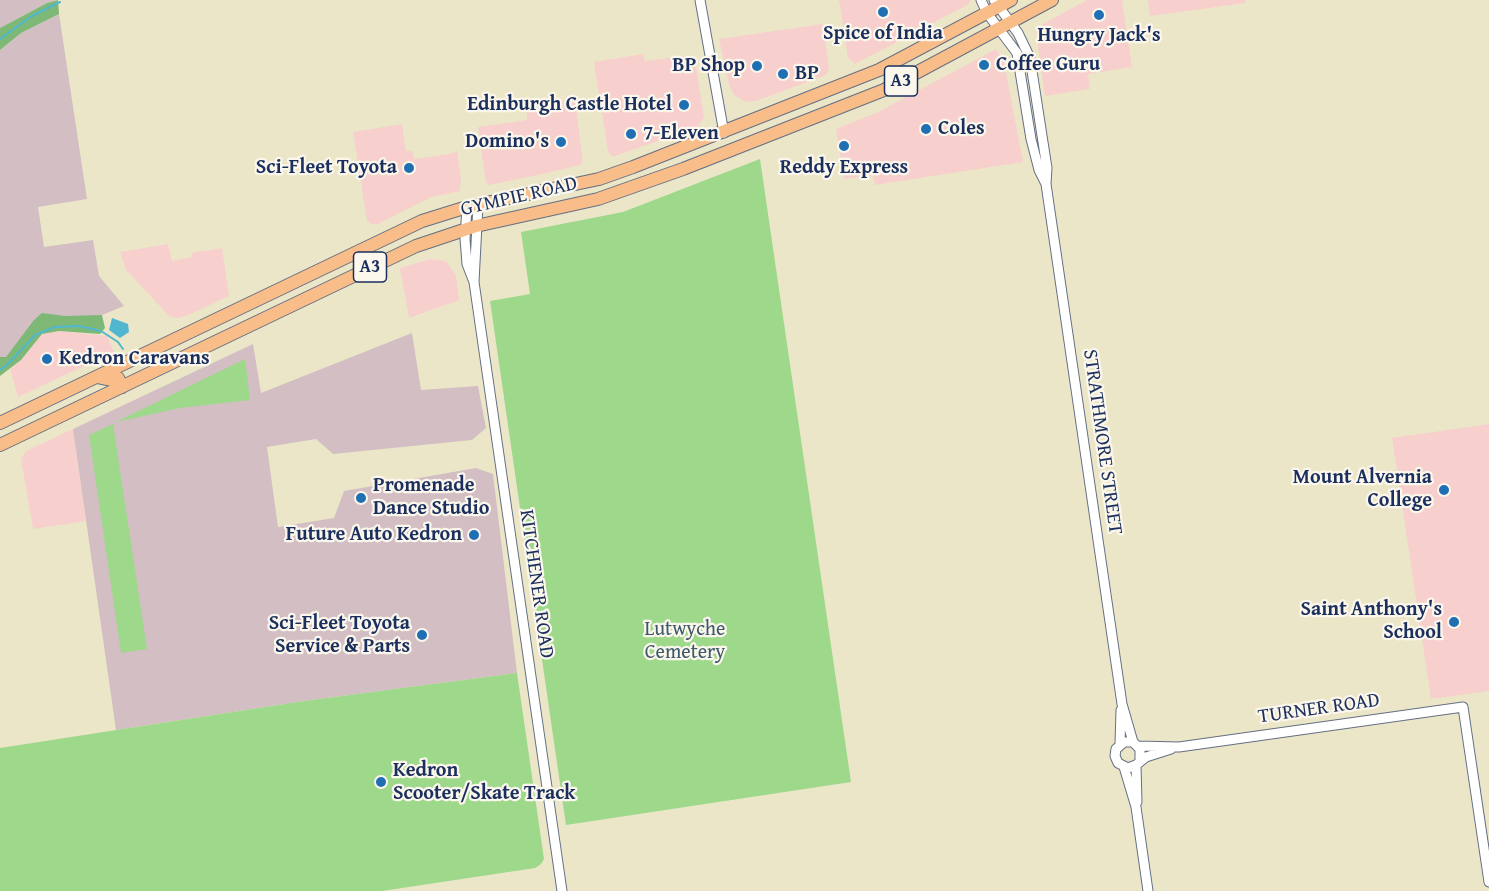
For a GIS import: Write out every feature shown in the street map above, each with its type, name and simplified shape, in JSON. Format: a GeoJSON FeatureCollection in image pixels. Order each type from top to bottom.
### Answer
{"type":"FeatureCollection","features":[{"type":"Feature","properties":{"kind":"highway","name":"GYMPIE ROAD"},"geometry":{"type":"LineString","coordinates":[[0,423],[435,216],[599,179],[724,133],[879,70],[993,6],[1011,0]]}},
{"type":"Feature","properties":{"kind":"highway","name":"GYMPIE ROAD"},"geometry":{"type":"LineString","coordinates":[[0,445],[432,239],[471,227],[590,201],[638,187],[884,90],[1052,0]]}},
{"type":"Feature","properties":{"kind":"highway"},"geometry":{"type":"LineString","coordinates":[[97,377],[111,380],[118,378],[122,387]]}},
{"type":"Feature","properties":{"kind":"street"},"geometry":{"type":"LineString","coordinates":[[700,0],[724,133]]}},
{"type":"Feature","properties":{"kind":"street"},"geometry":{"type":"LineString","coordinates":[[981,0],[993,6]]}},
{"type":"Feature","properties":{"kind":"street","name":"STRATHMORE STREET"},"geometry":{"type":"LineString","coordinates":[[993,6],[1011,22],[1029,54],[1122,704],[1136,744]]}},
{"type":"Feature","properties":{"kind":"street","name":"STRATHMORE STREET"},"geometry":{"type":"LineString","coordinates":[[993,6],[999,28],[1012,45],[1018,58],[1031,139],[1039,170],[1046,184]]}},
{"type":"Feature","properties":{"kind":"street","name":"KITCHENER ROAD"},"geometry":{"type":"LineString","coordinates":[[472,206],[474,282],[562,891]]}},
{"type":"Feature","properties":{"kind":"street","name":"STRATHMORE STREET"},"geometry":{"type":"LineString","coordinates":[[1120,744],[1122,704]]}},
{"type":"Feature","properties":{"kind":"street","name":"TURNER ROAD"},"geometry":{"type":"LineString","coordinates":[[1120,744],[1124,742],[1179,747],[1463,707],[1489,882]]}},
{"type":"Feature","properties":{"kind":"street"},"geometry":{"type":"LineString","coordinates":[[1120,744],[1115,756],[1118,763],[1124,767],[1136,807],[1148,891]]}},
{"type":"Feature","properties":{"kind":"street"},"geometry":{"type":"LineString","coordinates":[[1136,744],[1141,753],[1138,763],[1136,807]]}},
{"type":"Feature","properties":{"kind":"street","name":"TURNER ROAD"},"geometry":{"type":"LineString","coordinates":[[1124,767],[1179,747]]}},
{"type":"Feature","properties":{"kind":"shaded area"},"geometry":{"type":"Polygon","coordinates":[[[0,0],[57,0],[0,28],[0,0]]]}},
{"type":"Feature","properties":{"kind":"shaded area"},"geometry":{"type":"Polygon","coordinates":[[[839,0],[971,0],[969,4],[855,64],[848,58],[839,0]]]}},
{"type":"Feature","properties":{"kind":"shaded area"},"geometry":{"type":"Polygon","coordinates":[[[1087,0],[1122,0],[1132,67],[1088,74],[1090,89],[1045,96],[1036,32],[1041,25],[1087,0]]]}},
{"type":"Feature","properties":{"kind":"shaded area"},"geometry":{"type":"Polygon","coordinates":[[[1148,0],[1245,0],[1246,3],[1150,16],[1148,0]]]}},
{"type":"Feature","properties":{"kind":"shaded area"},"geometry":{"type":"Polygon","coordinates":[[[59,14],[87,199],[38,207],[44,247],[93,240],[99,276],[124,306],[102,315],[31,326],[6,357],[0,357],[0,50],[21,33],[59,14]]]}},
{"type":"Feature","properties":{"kind":"shaded area"},"geometry":{"type":"Polygon","coordinates":[[[823,24],[829,69],[826,75],[756,101],[746,102],[734,95],[729,85],[719,39],[823,24]]]}},
{"type":"Feature","properties":{"kind":"shaded area"},"geometry":{"type":"Polygon","coordinates":[[[996,49],[1004,62],[1023,162],[875,185],[873,175],[844,179],[836,129],[878,112],[996,49]]]}},
{"type":"Feature","properties":{"kind":"shaded area"},"geometry":{"type":"Polygon","coordinates":[[[643,54],[645,61],[694,55],[704,117],[698,127],[612,157],[608,152],[594,62],[643,54]]]}},
{"type":"Feature","properties":{"kind":"shaded area"},"geometry":{"type":"Polygon","coordinates":[[[575,99],[583,162],[580,165],[489,185],[486,183],[478,127],[527,120],[526,106],[575,99]]]}},
{"type":"Feature","properties":{"kind":"shaded area","name":"Sci-Fleet Toyota"},"geometry":{"type":"Polygon","coordinates":[[[402,124],[406,151],[412,151],[414,159],[457,151],[461,177],[460,191],[431,197],[378,224],[371,224],[367,221],[353,132],[402,124]]]}},
{"type":"Feature","properties":{"kind":"shaded area"},"geometry":{"type":"Polygon","coordinates":[[[168,244],[172,261],[192,257],[191,253],[222,248],[229,296],[186,316],[170,317],[126,270],[120,252],[168,244]]]}},
{"type":"Feature","properties":{"kind":"shaded area"},"geometry":{"type":"Polygon","coordinates":[[[430,259],[446,261],[456,275],[459,300],[409,318],[400,268],[430,259]]]}},
{"type":"Feature","properties":{"kind":"shaded area"},"geometry":{"type":"Polygon","coordinates":[[[59,331],[107,336],[114,352],[18,397],[10,369],[21,360],[42,334],[59,331]]]}},
{"type":"Feature","properties":{"kind":"shaded area"},"geometry":{"type":"Polygon","coordinates":[[[412,333],[421,390],[478,386],[486,428],[472,440],[333,454],[316,439],[267,447],[278,527],[334,518],[344,491],[476,468],[493,474],[517,673],[304,701],[116,730],[73,429],[253,344],[261,393],[412,333]]]}},
{"type":"Feature","properties":{"kind":"shaded area"},"geometry":{"type":"Polygon","coordinates":[[[1489,424],[1489,691],[1431,699],[1392,438],[1489,424]]]}},
{"type":"Feature","properties":{"kind":"shaded area"},"geometry":{"type":"Polygon","coordinates":[[[73,429],[86,521],[33,529],[21,459],[26,451],[73,429]]]}},
{"type":"Feature","properties":{"kind":"green space"},"geometry":{"type":"Polygon","coordinates":[[[58,0],[59,14],[21,33],[0,50],[0,28],[47,3],[58,0]]]}},
{"type":"Feature","properties":{"kind":"green space","name":"Lutwyche Cemetery"},"geometry":{"type":"Polygon","coordinates":[[[760,159],[851,782],[566,825],[490,301],[530,294],[521,232],[623,212],[760,159]]]}},
{"type":"Feature","properties":{"kind":"green space"},"geometry":{"type":"Polygon","coordinates":[[[42,313],[65,316],[102,315],[105,328],[100,334],[59,331],[42,334],[21,360],[0,376],[0,357],[6,357],[42,313]]]}},
{"type":"Feature","properties":{"kind":"green space"},"geometry":{"type":"Polygon","coordinates":[[[245,359],[250,400],[180,408],[116,422],[245,359]]]}},
{"type":"Feature","properties":{"kind":"green space"},"geometry":{"type":"Polygon","coordinates":[[[113,424],[147,649],[121,653],[89,435],[113,424]]]}},
{"type":"Feature","properties":{"kind":"green space"},"geometry":{"type":"Polygon","coordinates":[[[517,673],[544,859],[535,868],[382,891],[0,891],[0,748],[304,701],[517,673]]]}},
{"type":"Feature","properties":{"kind":"water"},"geometry":{"type":"Polygon","coordinates":[[[112,318],[128,324],[129,332],[120,338],[109,330],[112,318]]]}},
{"type":"Feature","properties":{"kind":"waterway"},"geometry":{"type":"LineString","coordinates":[[0,39],[32,16],[60,2]]}},
{"type":"Feature","properties":{"kind":"waterway"},"geometry":{"type":"LineString","coordinates":[[0,370],[35,335],[55,327],[79,326],[101,331],[118,342],[123,349]]}},
{"type":"Feature","properties":{"kind":"place","name":"Spice of India"},"geometry":{"type":"Point","coordinates":[883,12]}},
{"type":"Feature","properties":{"kind":"place","name":"Hungry Jack's"},"geometry":{"type":"Point","coordinates":[1099,15]}},
{"type":"Feature","properties":{"kind":"place","name":"Coffee Guru"},"geometry":{"type":"Point","coordinates":[984,65]}},
{"type":"Feature","properties":{"kind":"place","name":"BP Shop"},"geometry":{"type":"Point","coordinates":[757,66]}},
{"type":"Feature","properties":{"kind":"place","name":"BP"},"geometry":{"type":"Point","coordinates":[783,74]}},
{"type":"Feature","properties":{"kind":"place","name":"Edinburgh Castle Hotel"},"geometry":{"type":"Point","coordinates":[684,105]}},
{"type":"Feature","properties":{"kind":"place","name":"Coles"},"geometry":{"type":"Point","coordinates":[926,129]}},
{"type":"Feature","properties":{"kind":"place","name":"7-Eleven"},"geometry":{"type":"Point","coordinates":[631,134]}},
{"type":"Feature","properties":{"kind":"place","name":"Domino's"},"geometry":{"type":"Point","coordinates":[561,142]}},
{"type":"Feature","properties":{"kind":"place","name":"Reddy Express"},"geometry":{"type":"Point","coordinates":[844,146]}},
{"type":"Feature","properties":{"kind":"place","name":"Sci-Fleet Toyota"},"geometry":{"type":"Point","coordinates":[409,168]}},
{"type":"Feature","properties":{"kind":"place","name":"Kedron Caravans"},"geometry":{"type":"Point","coordinates":[47,359]}},
{"type":"Feature","properties":{"kind":"place","name":"Mount Alvernia College"},"geometry":{"type":"Point","coordinates":[1444,490]}},
{"type":"Feature","properties":{"kind":"place","name":"Promenade Dance Studio"},"geometry":{"type":"Point","coordinates":[361,498]}},
{"type":"Feature","properties":{"kind":"place","name":"Future Auto Kedron"},"geometry":{"type":"Point","coordinates":[474,535]}},
{"type":"Feature","properties":{"kind":"place","name":"Saint Anthony's School"},"geometry":{"type":"Point","coordinates":[1454,622]}},
{"type":"Feature","properties":{"kind":"place","name":"Sci-Fleet Toyota Service & Parts"},"geometry":{"type":"Point","coordinates":[422,635]}},
{"type":"Feature","properties":{"kind":"place","name":"Kedron Scooter/Skate Track"},"geometry":{"type":"Point","coordinates":[381,782]}}]}
